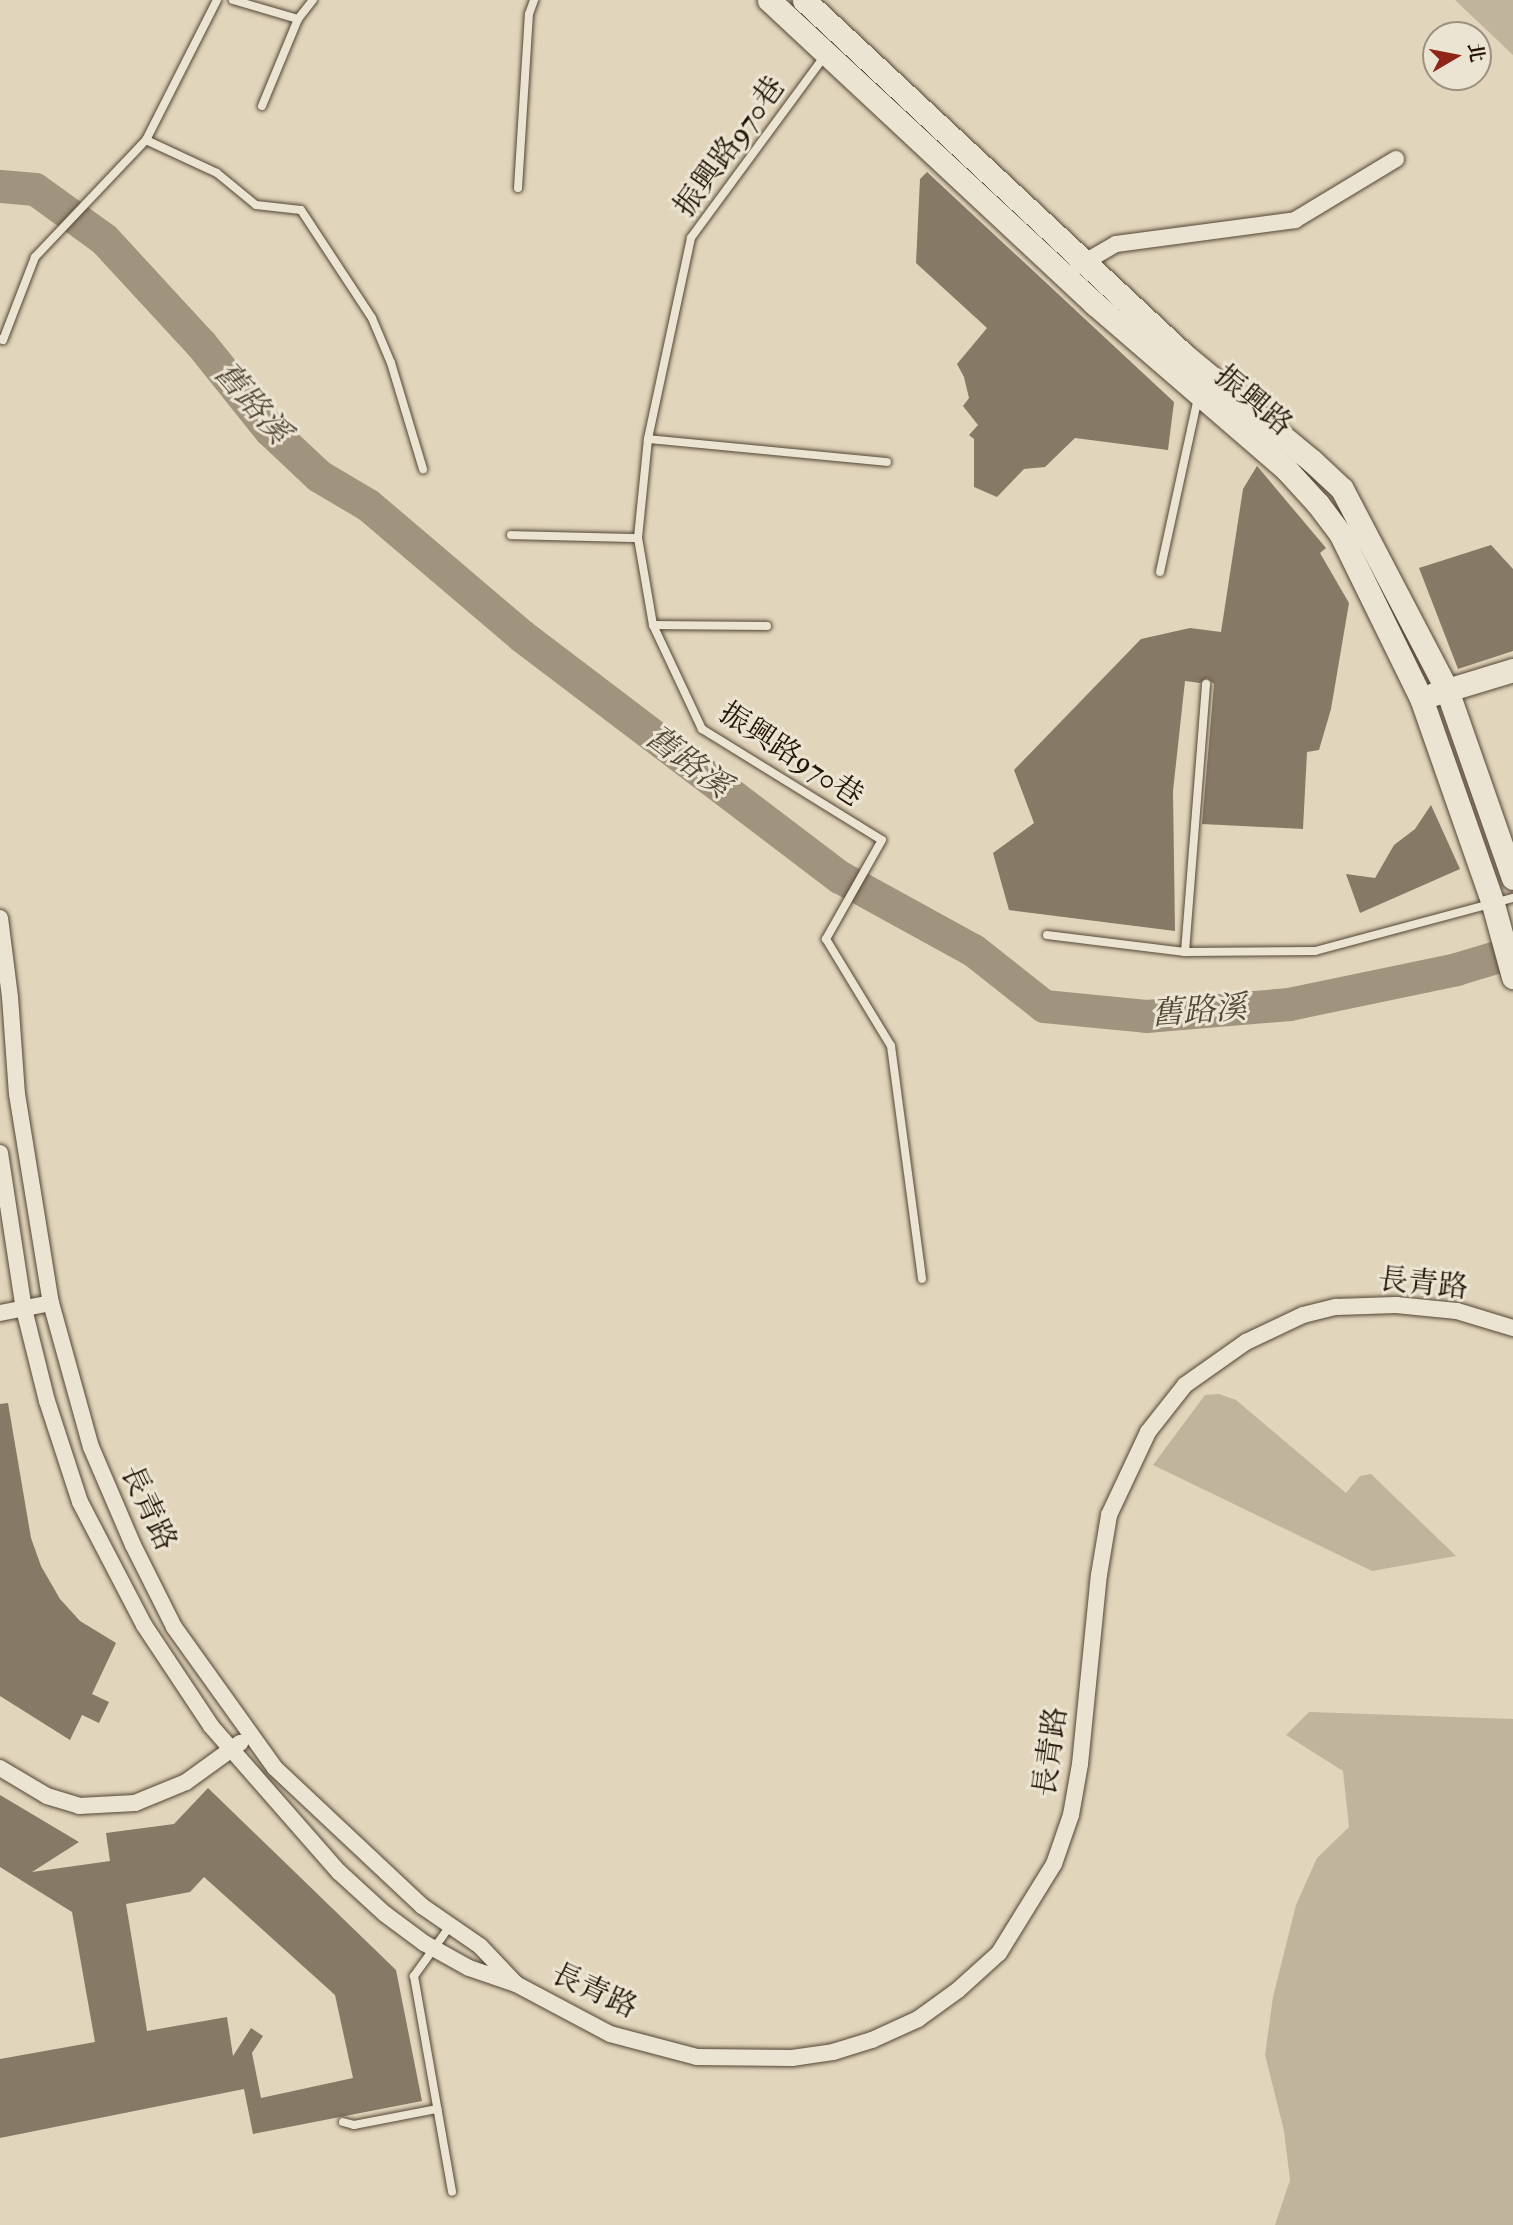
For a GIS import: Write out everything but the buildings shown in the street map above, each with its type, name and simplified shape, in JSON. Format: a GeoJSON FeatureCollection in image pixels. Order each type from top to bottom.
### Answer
{"type":"FeatureCollection","features":[{"type":"Feature","properties":{"kind":"street","name":"振興路"},"geometry":{"type":"LineString","coordinates":[[769,0],[834,44],[1074,269],[1204,386],[1318,504],[1341,535],[1421,698],[1503,901],[1513,977]]}},
{"type":"Feature","properties":{"kind":"street","name":"振興路"},"geometry":{"type":"LineString","coordinates":[[804,0],[834,44]]}},
{"type":"Feature","properties":{"kind":"street"},"geometry":{"type":"LineString","coordinates":[[1074,269],[1116,244],[1295,220],[1396,159]]}},
{"type":"Feature","properties":{"kind":"street","name":"振興路"},"geometry":{"type":"LineString","coordinates":[[1204,386],[1311,460],[1342,489],[1447,690],[1513,878]]}},
{"type":"Feature","properties":{"kind":"street"},"geometry":{"type":"LineString","coordinates":[[1421,698],[1513,670]]}},
{"type":"Feature","properties":{"kind":"street","name":"長青路"},"geometry":{"type":"LineString","coordinates":[[0,918],[19,1107],[51,1303],[91,1447],[133,1545],[174,1627],[275,1768],[422,1906],[480,1946],[516,1984]]}},
{"type":"Feature","properties":{"kind":"street","name":"長青路"},"geometry":{"type":"LineString","coordinates":[[0,1153],[24,1309],[47,1401],[80,1502],[144,1625],[186,1691],[232,1751],[339,1872],[385,1914],[436,1950],[469,1968],[516,1984],[610,2034],[697,2057],[792,2058],[833,2052],[872,2040],[918,2019],[958,1990],[999,1953],[1054,1864],[1071,1815],[1080,1764],[1099,1575],[1110,1516],[1141,1445],[1168,1404],[1213,1363],[1246,1342],[1303,1315],[1336,1307],[1396,1305],[1457,1311],[1513,1328]]}},
{"type":"Feature","properties":{"kind":"street"},"geometry":{"type":"LineString","coordinates":[[0,1314],[51,1303]]}},
{"type":"Feature","properties":{"kind":"street"},"geometry":{"type":"LineString","coordinates":[[0,1768],[47,1796],[79,1806],[135,1803],[186,1782],[232,1751],[250,1735]]}},
{"type":"Feature","properties":{"kind":"lane"},"geometry":{"type":"LineString","coordinates":[[0,339],[3,340],[36,257],[146,139],[217,0]]}},
{"type":"Feature","properties":{"kind":"lane"},"geometry":{"type":"LineString","coordinates":[[233,0],[298,19]]}},
{"type":"Feature","properties":{"kind":"lane"},"geometry":{"type":"LineString","coordinates":[[262,106],[298,19],[313,0]]}},
{"type":"Feature","properties":{"kind":"lane"},"geometry":{"type":"LineString","coordinates":[[518,188],[529,14],[534,0]]}},
{"type":"Feature","properties":{"kind":"lane","name":"振興路970巷"},"geometry":{"type":"LineString","coordinates":[[834,44],[691,238],[648,439],[638,538],[653,625],[702,729],[882,841],[826,939],[891,1046],[922,1279]]}},
{"type":"Feature","properties":{"kind":"lane"},"geometry":{"type":"LineString","coordinates":[[146,139],[217,173],[256,205],[301,211],[372,318],[391,363],[423,469]]}},
{"type":"Feature","properties":{"kind":"lane"},"geometry":{"type":"LineString","coordinates":[[1160,572],[1204,386]]}},
{"type":"Feature","properties":{"kind":"lane"},"geometry":{"type":"LineString","coordinates":[[648,439],[887,462]]}},
{"type":"Feature","properties":{"kind":"lane"},"geometry":{"type":"LineString","coordinates":[[511,535],[638,538]]}},
{"type":"Feature","properties":{"kind":"lane"},"geometry":{"type":"LineString","coordinates":[[653,625],[767,626]]}},
{"type":"Feature","properties":{"kind":"lane"},"geometry":{"type":"LineString","coordinates":[[1185,952],[1206,684]]}},
{"type":"Feature","properties":{"kind":"lane"},"geometry":{"type":"LineString","coordinates":[[1047,935],[1185,952],[1315,951],[1503,901]]}},
{"type":"Feature","properties":{"kind":"lane"},"geometry":{"type":"LineString","coordinates":[[450,1926],[436,1950],[414,1976],[452,2192]]}},
{"type":"Feature","properties":{"kind":"lane"},"geometry":{"type":"LineString","coordinates":[[343,2122],[354,2125],[437,2109]]}},
{"type":"Feature","properties":{"kind":"shaded area"},"geometry":{"type":"Polygon","coordinates":[[[1455,0],[1513,0],[1513,55],[1492,35],[1492,21],[1477,21],[1455,0]]]}},
{"type":"Feature","properties":{"kind":"shaded area"},"geometry":{"type":"Polygon","coordinates":[[[1219,1394],[1236,1400],[1346,1493],[1360,1476],[1371,1474],[1456,1556],[1372,1571],[1153,1465],[1205,1395],[1219,1394]]]}},
{"type":"Feature","properties":{"kind":"shaded area"},"geometry":{"type":"Polygon","coordinates":[[[1309,1712],[1513,1719],[1513,2225],[1275,2225],[1290,2180],[1284,2131],[1265,2055],[1273,1997],[1296,1905],[1317,1858],[1349,1827],[1343,1771],[1286,1735],[1309,1712]]]}},
{"type":"Feature","properties":{"kind":"waterway","name":"舊路溪"},"geometry":{"type":"LineString","coordinates":[[0,186],[35,189],[104,239],[201,344],[270,430],[319,476],[368,505],[522,636],[840,877],[973,950],[1044,1006],[1146,1016],[1289,1004],[1456,969],[1513,952]]}}]}
